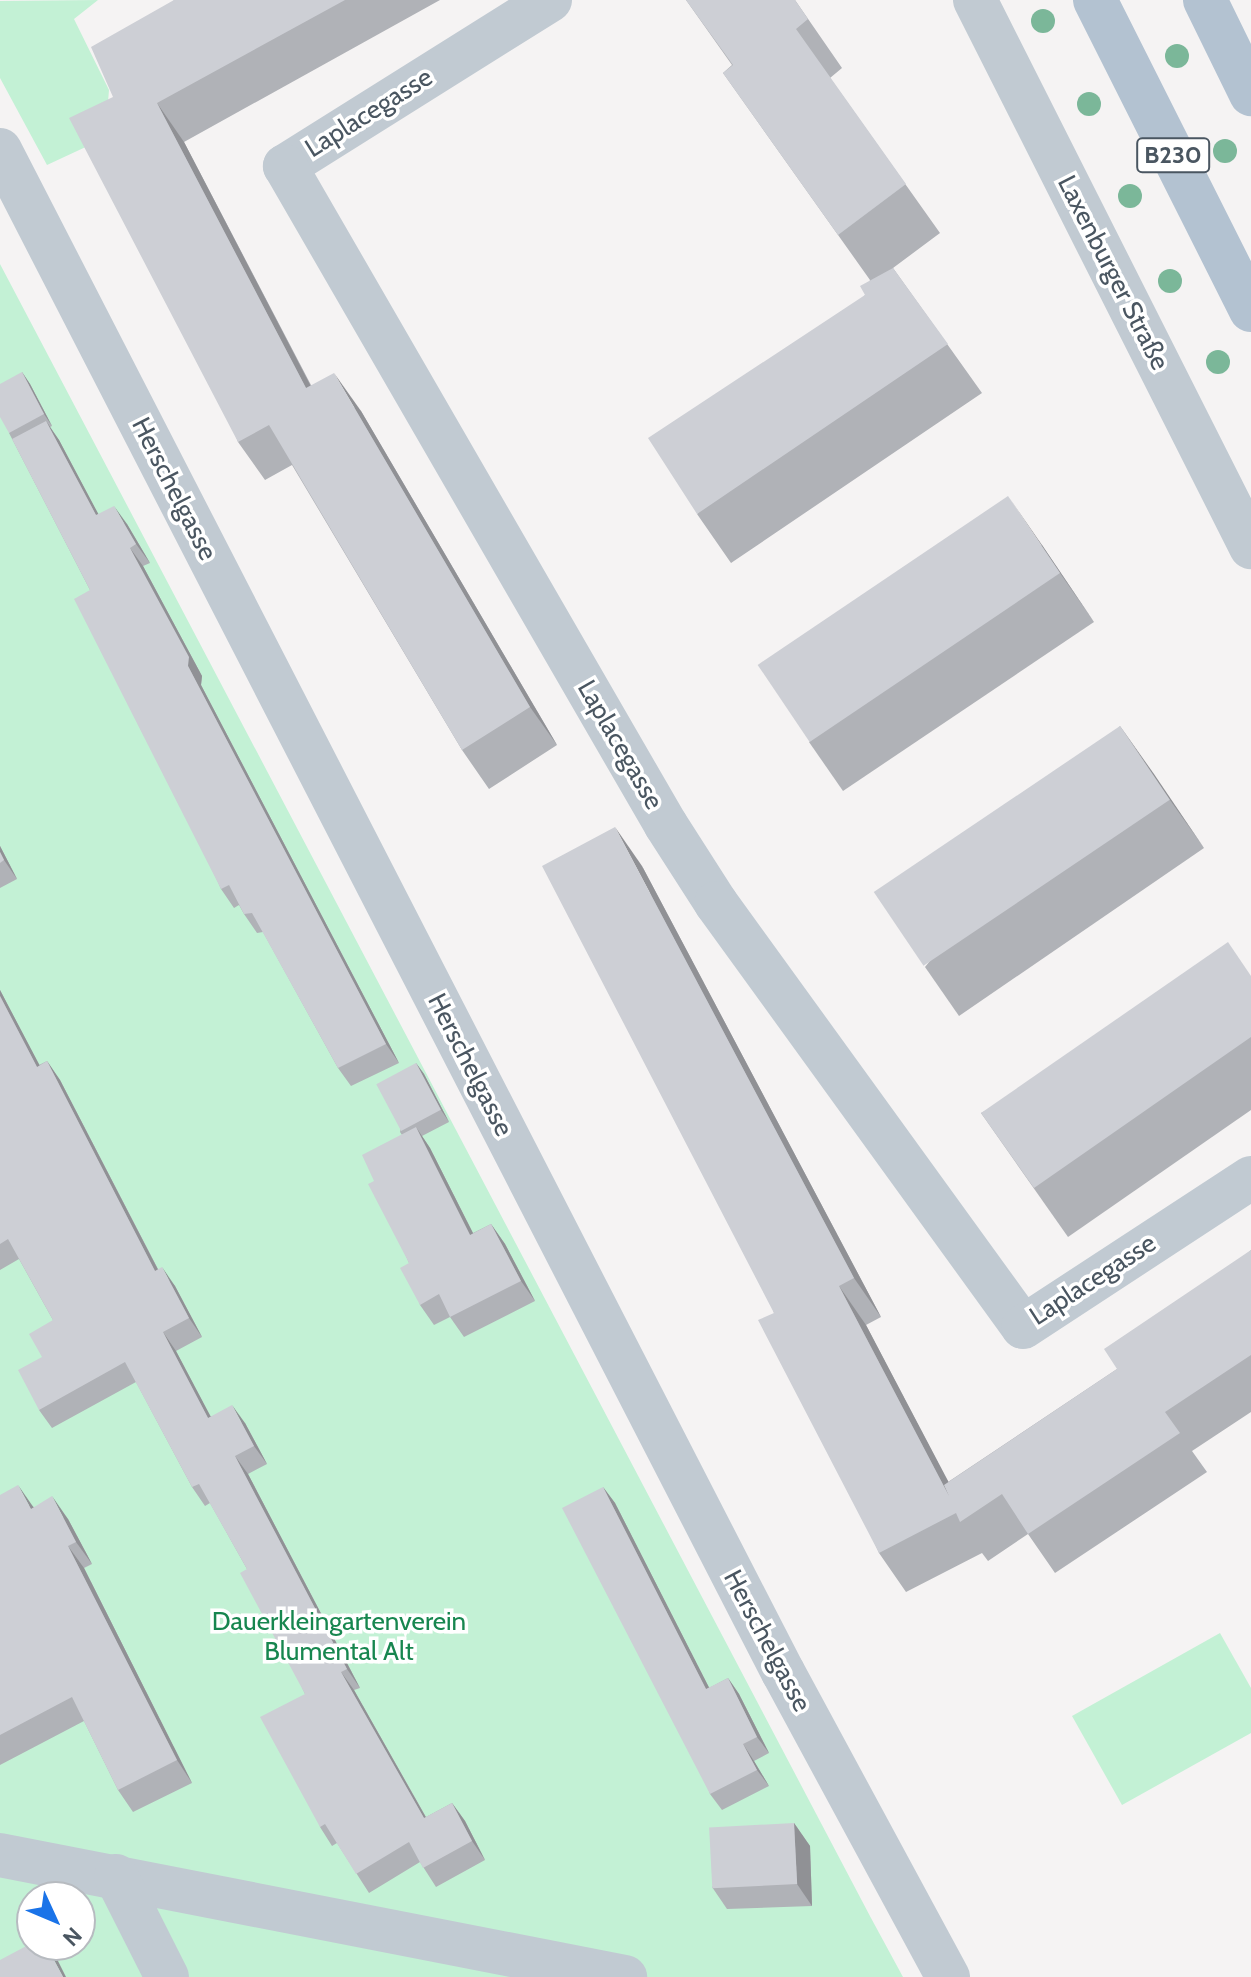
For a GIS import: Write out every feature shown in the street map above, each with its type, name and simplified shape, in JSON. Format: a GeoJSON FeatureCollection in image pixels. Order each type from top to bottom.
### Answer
{"type":"FeatureCollection","features":[{"type":"Feature","properties":{"kind":"main road","name":"B230"},"geometry":{"type":"LineString","coordinates":[[1095,0],[1251,310]]}},
{"type":"Feature","properties":{"kind":"main road"},"geometry":{"type":"LineString","coordinates":[[1205,0],[1251,94]]}},
{"type":"Feature","properties":{"kind":"street","name":"Laplacegasse"},"geometry":{"type":"LineString","coordinates":[[550,0],[285,166],[666,825],[716,903],[1023,1327],[1251,1178]]}},
{"type":"Feature","properties":{"kind":"street","name":"Laxenburger Straße"},"geometry":{"type":"LineString","coordinates":[[975,0],[1251,547]]}},
{"type":"Feature","properties":{"kind":"street","name":"Herschelgasse"},"geometry":{"type":"LineString","coordinates":[[0,150],[775,1658],[948,1977]]}},
{"type":"Feature","properties":{"kind":"street"},"geometry":{"type":"LineString","coordinates":[[0,1855],[625,1977]]}},
{"type":"Feature","properties":{"kind":"street"},"geometry":{"type":"LineString","coordinates":[[116,1876],[167,1977]]}},
{"type":"Feature","properties":{"kind":"green space"},"geometry":{"type":"Polygon","coordinates":[[[98,0],[74,19],[109,90],[105,138],[47,165],[0,78],[0,1],[98,0]]]}},
{"type":"Feature","properties":{"kind":"green space","name":"Dauerkleingartenverein Blumental Alt"},"geometry":{"type":"Polygon","coordinates":[[[0,264],[871,1918],[903,1977],[0,1977],[0,264]]]}},
{"type":"Feature","properties":{"kind":"green space"},"geometry":{"type":"Polygon","coordinates":[[[1220,1633],[1251,1688],[1251,1733],[1122,1805],[1072,1716],[1220,1633]]]}},
{"type":"Feature","properties":{"kind":"building"},"geometry":{"type":"Polygon","coordinates":[[[174,0],[345,0],[157,103],[306,388],[334,373],[530,707],[462,750],[269,425],[238,442],[69,118],[113,97],[91,47],[174,0]]]}},
{"type":"Feature","properties":{"kind":"building"},"geometry":{"type":"Polygon","coordinates":[[[686,0],[795,0],[808,19],[796,29],[906,184],[838,235],[723,73],[733,65],[686,0]]]}},
{"type":"Feature","properties":{"kind":"building"},"geometry":{"type":"Polygon","coordinates":[[[893,268],[948,344],[697,514],[648,438],[865,295],[860,286],[893,268]]]}},
{"type":"Feature","properties":{"kind":"building"},"geometry":{"type":"Polygon","coordinates":[[[22,372],[44,414],[9,433],[0,417],[0,384],[22,372]]]}},
{"type":"Feature","properties":{"kind":"building"},"geometry":{"type":"Polygon","coordinates":[[[46,421],[96,515],[114,506],[136,544],[130,548],[189,657],[188,666],[386,1044],[338,1068],[252,913],[244,914],[229,885],[221,889],[74,599],[90,590],[12,439],[46,421]]]}},
{"type":"Feature","properties":{"kind":"building"},"geometry":{"type":"Polygon","coordinates":[[[1008,496],[1060,573],[810,742],[758,665],[1008,496]]]}},
{"type":"Feature","properties":{"kind":"building"},"geometry":{"type":"Polygon","coordinates":[[[1120,726],[1170,800],[924,966],[874,892],[1120,726]]]}},
{"type":"Feature","properties":{"kind":"building"},"geometry":{"type":"Polygon","coordinates":[[[615,827],[854,1278],[839,1286],[949,1496],[944,1485],[1117,1369],[1104,1349],[1251,1250],[1251,1355],[1165,1412],[1180,1433],[1028,1534],[1002,1494],[960,1522],[956,1513],[879,1553],[758,1320],[774,1313],[542,866],[615,827]]]}},
{"type":"Feature","properties":{"kind":"building"},"geometry":{"type":"Polygon","coordinates":[[[1228,942],[1251,976],[1251,1037],[1034,1188],[981,1113],[1228,942]]]}},
{"type":"Feature","properties":{"kind":"building"},"geometry":{"type":"Polygon","coordinates":[[[0,996],[37,1067],[47,1061],[155,1271],[162,1267],[189,1318],[163,1332],[208,1418],[232,1405],[254,1446],[235,1456],[347,1669],[341,1672],[424,1818],[452,1803],[472,1841],[423,1868],[409,1842],[356,1874],[325,1824],[320,1827],[260,1717],[305,1694],[240,1573],[247,1569],[199,1484],[192,1487],[125,1362],[39,1410],[18,1370],[42,1357],[29,1334],[53,1320],[8,1239],[0,1244],[0,996]]]}},
{"type":"Feature","properties":{"kind":"building"},"geometry":{"type":"Polygon","coordinates":[[[416,1063],[441,1110],[401,1131],[376,1084],[416,1063]]]}},
{"type":"Feature","properties":{"kind":"building"},"geometry":{"type":"Polygon","coordinates":[[[416,1127],[470,1235],[491,1224],[521,1281],[450,1317],[439,1294],[420,1305],[400,1268],[409,1263],[368,1184],[374,1181],[362,1155],[416,1127]]]}},
{"type":"Feature","properties":{"kind":"building"},"geometry":{"type":"Polygon","coordinates":[[[18,1485],[31,1509],[52,1496],[76,1542],[68,1546],[177,1760],[118,1790],[72,1697],[0,1735],[0,1495],[18,1485]]]}},
{"type":"Feature","properties":{"kind":"building"},"geometry":{"type":"Polygon","coordinates":[[[603,1487],[706,1689],[728,1678],[757,1737],[743,1744],[757,1770],[710,1794],[562,1508],[603,1487]]]}},
{"type":"Feature","properties":{"kind":"building"},"geometry":{"type":"Polygon","coordinates":[[[794,1823],[797,1884],[712,1888],[709,1827],[794,1823]]]}},
{"type":"Feature","properties":{"kind":"building"},"geometry":{"type":"Polygon","coordinates":[[[16,1952],[16,1961],[54,1961],[63,1977],[0,1977],[0,1960],[16,1952]]]}}]}
